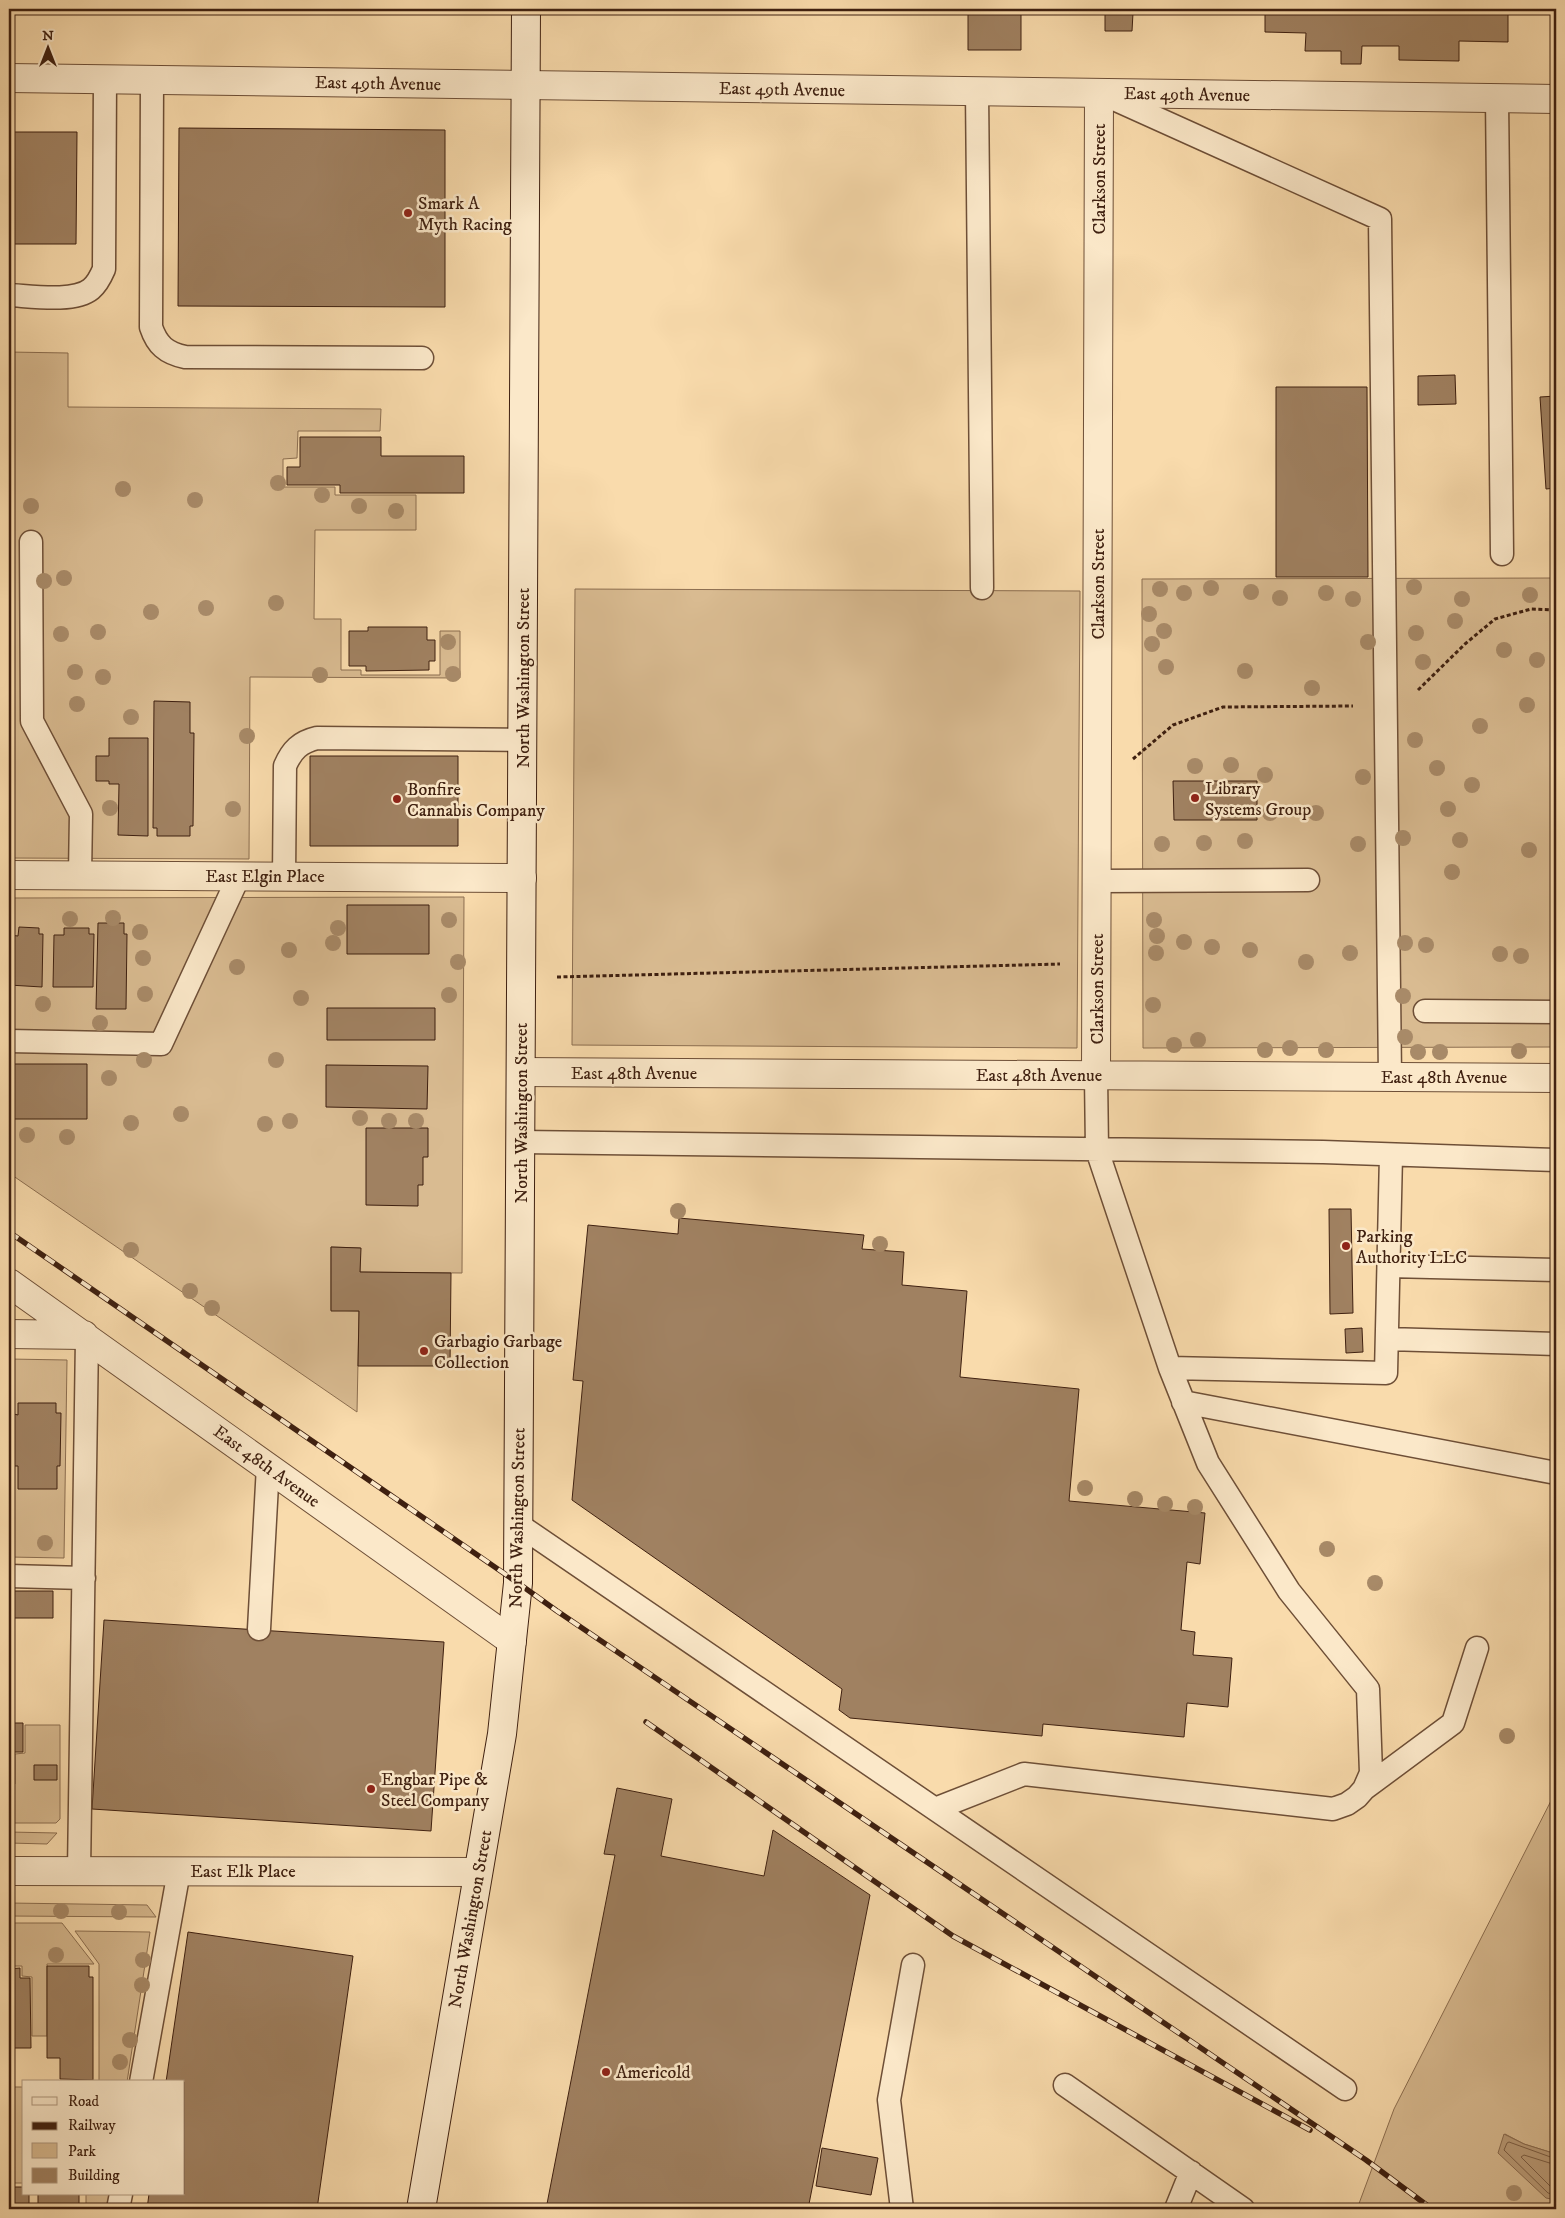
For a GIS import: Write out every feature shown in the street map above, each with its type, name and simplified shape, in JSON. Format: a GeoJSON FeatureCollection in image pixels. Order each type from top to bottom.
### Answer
{"type":"FeatureCollection","features":[{"type":"Feature","properties":{"kind":"street","name":"North Washington Street"},"geometry":{"type":"LineString","coordinates":[[421,2209],[502,1734],[518,1582],[526,9]]}},
{"type":"Feature","properties":{"kind":"street","name":"East 49th Avenue"},"geometry":{"type":"LineString","coordinates":[[9,78],[1556,99]]}},
{"type":"Feature","properties":{"kind":"street","name":"Clarkson Street"},"geometry":{"type":"LineString","coordinates":[[1096,1075],[1099,93]]}},
{"type":"Feature","properties":{"kind":"street","name":"East Elgin Place"},"geometry":{"type":"LineString","coordinates":[[9,875],[522,878]]}},
{"type":"Feature","properties":{"kind":"street","name":"East 48th Avenue"},"geometry":{"type":"LineString","coordinates":[[521,1072],[1556,1078]]}},
{"type":"Feature","properties":{"kind":"street","name":"East 48th Avenue"},"geometry":{"type":"LineString","coordinates":[[9,1283],[512,1641]]}},
{"type":"Feature","properties":{"kind":"street"},"geometry":{"type":"LineString","coordinates":[[9,1334],[85,1336]]}},
{"type":"Feature","properties":{"kind":"street","name":"East Elk Place"},"geometry":{"type":"LineString","coordinates":[[9,1871],[478,1872]]}},
{"type":"Feature","properties":{"kind":"lane"},"geometry":{"type":"LineString","coordinates":[[9,295],[68,297],[80,295],[91,289],[99,280],[104,269],[105,79]]}},
{"type":"Feature","properties":{"kind":"lane"},"geometry":{"type":"LineString","coordinates":[[152,80],[151,327],[154,338],[162,348],[184,357],[422,358]]}},
{"type":"Feature","properties":{"kind":"lane"},"geometry":{"type":"LineString","coordinates":[[977,91],[982,588]]}},
{"type":"Feature","properties":{"kind":"lane"},"geometry":{"type":"LineString","coordinates":[[1099,93],[1380,219],[1390,1076]]}},
{"type":"Feature","properties":{"kind":"lane"},"geometry":{"type":"LineString","coordinates":[[1497,98],[1502,554]]}},
{"type":"Feature","properties":{"kind":"lane"},"geometry":{"type":"LineString","coordinates":[[31,542],[32,721],[81,814],[80,875]]}},
{"type":"Feature","properties":{"kind":"lane"},"geometry":{"type":"LineString","coordinates":[[284,876],[285,766],[290,755],[306,741],[317,738],[523,740]]}},
{"type":"Feature","properties":{"kind":"lane"},"geometry":{"type":"LineString","coordinates":[[9,1041],[161,1044],[239,876]]}},
{"type":"Feature","properties":{"kind":"lane"},"geometry":{"type":"LineString","coordinates":[[1097,880],[1308,880]]}},
{"type":"Feature","properties":{"kind":"lane"},"geometry":{"type":"LineString","coordinates":[[1425,1011],[1556,1012]]}},
{"type":"Feature","properties":{"kind":"lane"},"geometry":{"type":"LineString","coordinates":[[935,1809],[1024,1774],[1333,1809],[1347,1804],[1357,1797],[1364,1788],[1371,1773],[1368,1689],[1289,1591],[1208,1463],[1183,1402],[1097,1150],[1096,1075]]}},
{"type":"Feature","properties":{"kind":"lane"},"geometry":{"type":"LineString","coordinates":[[520,1142],[1391,1155],[1556,1160]]}},
{"type":"Feature","properties":{"kind":"lane"},"geometry":{"type":"LineString","coordinates":[[1170,1368],[1386,1373],[1391,1155]]}},
{"type":"Feature","properties":{"kind":"lane"},"geometry":{"type":"LineString","coordinates":[[1389,1266],[1556,1270]]}},
{"type":"Feature","properties":{"kind":"lane"},"geometry":{"type":"LineString","coordinates":[[79,1871],[84,1578],[85,1336]]}},
{"type":"Feature","properties":{"kind":"lane"},"geometry":{"type":"LineString","coordinates":[[1387,1339],[1556,1344]]}},
{"type":"Feature","properties":{"kind":"lane"},"geometry":{"type":"LineString","coordinates":[[1183,1402],[1556,1473]]}},
{"type":"Feature","properties":{"kind":"lane"},"geometry":{"type":"LineString","coordinates":[[259,1630],[268,1466]]}},
{"type":"Feature","properties":{"kind":"lane"},"geometry":{"type":"LineString","coordinates":[[519,1525],[1345,2088]]}},
{"type":"Feature","properties":{"kind":"lane"},"geometry":{"type":"LineString","coordinates":[[9,1576],[84,1578]]}},
{"type":"Feature","properties":{"kind":"lane"},"geometry":{"type":"LineString","coordinates":[[1364,1788],[1453,1723],[1477,1648]]}},
{"type":"Feature","properties":{"kind":"lane"},"geometry":{"type":"LineString","coordinates":[[141,2080],[179,1871]]}},
{"type":"Feature","properties":{"kind":"lane"},"geometry":{"type":"LineString","coordinates":[[902,2209],[889,2100],[913,1965]]}},
{"type":"Feature","properties":{"kind":"lane"},"geometry":{"type":"LineString","coordinates":[[1065,2085],[1243,2209]]}},
{"type":"Feature","properties":{"kind":"lane"},"geometry":{"type":"LineString","coordinates":[[1176,2209],[1190,2172]]}},
{"type":"Feature","properties":{"kind":"lane"},"geometry":{"type":"LineString","coordinates":[[118,2209],[121,2196]]}},
{"type":"Feature","properties":{"kind":"path"},"geometry":{"type":"LineString","coordinates":[[1131,762],[1137,754],[1173,725],[1223,707],[1386,705],[1413,695],[1465,644],[1496,620],[1531,609],[1556,610]]}},
{"type":"Feature","properties":{"kind":"path"},"geometry":{"type":"LineString","coordinates":[[557,976],[1096,963]]}},
{"type":"Feature","properties":{"kind":"green space"},"geometry":{"type":"Polygon","coordinates":[[[9,352],[68,353],[68,407],[381,409],[380,431],[298,431],[297,458],[283,459],[283,487],[335,487],[335,495],[416,495],[416,530],[315,530],[314,619],[341,619],[341,670],[361,670],[361,675],[440,675],[440,631],[460,631],[460,678],[250,677],[249,859],[9,858],[9,352]]]}},
{"type":"Feature","properties":{"kind":"green space"},"geometry":{"type":"Polygon","coordinates":[[[1556,578],[1556,1047],[1143,1048],[1142,579],[1556,578]]]}},
{"type":"Feature","properties":{"kind":"green space"},"geometry":{"type":"Polygon","coordinates":[[[575,589],[1080,591],[1077,1048],[572,1045],[575,589]]]}},
{"type":"Feature","properties":{"kind":"green space"},"geometry":{"type":"Polygon","coordinates":[[[464,897],[462,1273],[360,1272],[360,1248],[331,1247],[331,1310],[359,1311],[357,1412],[9,1173],[9,898],[464,897]]]}},
{"type":"Feature","properties":{"kind":"green space"},"geometry":{"type":"Polygon","coordinates":[[[9,1359],[67,1360],[64,1558],[9,1557],[9,1359]]]}},
{"type":"Feature","properties":{"kind":"green space"},"geometry":{"type":"Polygon","coordinates":[[[25,1725],[60,1725],[60,1819],[56,1823],[9,1823],[9,1785],[15,1784],[15,1754],[25,1753],[25,1725]]]}},
{"type":"Feature","properties":{"kind":"green space"},"geometry":{"type":"Polygon","coordinates":[[[1556,1791],[1556,2154],[1524,2144],[1505,2134],[1556,2200],[1556,2209],[1357,2209],[1394,2109],[1556,1791]]]}},
{"type":"Feature","properties":{"kind":"green space"},"geometry":{"type":"Polygon","coordinates":[[[9,1832],[57,1833],[47,1844],[9,1843],[9,1832]]]}},
{"type":"Feature","properties":{"kind":"green space"},"geometry":{"type":"Polygon","coordinates":[[[9,1903],[147,1905],[156,1917],[9,1916],[9,1903]]]}},
{"type":"Feature","properties":{"kind":"green space"},"geometry":{"type":"Polygon","coordinates":[[[9,1923],[62,1923],[94,1964],[47,1964],[47,2036],[32,2036],[32,1977],[22,1976],[22,1966],[9,1966],[9,1923]]]}},
{"type":"Feature","properties":{"kind":"green space"},"geometry":{"type":"Polygon","coordinates":[[[75,1931],[150,1932],[127,2080],[99,2080],[99,1964],[75,1931]]]}},
{"type":"Feature","properties":{"kind":"green space"},"geometry":{"type":"Polygon","coordinates":[[[9,2087],[22,2087],[22,2183],[9,2183],[9,2087]]]}},
{"type":"Feature","properties":{"kind":"green space"},"geometry":{"type":"Polygon","coordinates":[[[86,2196],[109,2196],[107,2209],[86,2209],[86,2196]]]}},
{"type":"Feature","properties":{"kind":"water"},"geometry":{"type":"Polygon","coordinates":[[[1504,2134],[1524,2144],[1556,2154],[1556,2200],[1546,2198],[1498,2153],[1504,2134]]]}},
{"type":"Feature","properties":{"kind":"building"},"geometry":{"type":"Polygon","coordinates":[[[241,9],[312,9],[312,13],[241,13],[241,9]]]}},
{"type":"Feature","properties":{"kind":"building"},"geometry":{"type":"Polygon","coordinates":[[[350,9],[466,9],[466,13],[350,13],[350,9]]]}},
{"type":"Feature","properties":{"kind":"building"},"geometry":{"type":"Polygon","coordinates":[[[968,9],[1021,9],[1021,50],[968,50],[968,9]]]}},
{"type":"Feature","properties":{"kind":"building"},"geometry":{"type":"Polygon","coordinates":[[[1091,9],[1139,9],[1139,13],[1133,13],[1132,31],[1105,31],[1105,12],[1091,11],[1091,9]]]}},
{"type":"Feature","properties":{"kind":"building"},"geometry":{"type":"Polygon","coordinates":[[[1265,9],[1508,9],[1508,42],[1459,41],[1459,61],[1399,60],[1399,46],[1362,46],[1361,64],[1341,64],[1341,51],[1305,51],[1306,33],[1265,32],[1265,9]]]}},
{"type":"Feature","properties":{"kind":"building"},"geometry":{"type":"Polygon","coordinates":[[[179,128],[445,130],[445,307],[178,306],[179,128]]]}},
{"type":"Feature","properties":{"kind":"building"},"geometry":{"type":"Polygon","coordinates":[[[9,132],[77,132],[76,244],[9,244],[9,132]]]}},
{"type":"Feature","properties":{"kind":"building"},"geometry":{"type":"Polygon","coordinates":[[[1455,375],[1456,404],[1418,405],[1418,376],[1455,375]]]}},
{"type":"Feature","properties":{"kind":"building"},"geometry":{"type":"Polygon","coordinates":[[[1276,387],[1367,387],[1368,577],[1276,577],[1276,387]]]}},
{"type":"Feature","properties":{"kind":"building"},"geometry":{"type":"Polygon","coordinates":[[[1556,396],[1556,488],[1546,489],[1540,397],[1556,396]]]}},
{"type":"Feature","properties":{"kind":"building"},"geometry":{"type":"Polygon","coordinates":[[[300,437],[381,437],[381,456],[464,456],[464,493],[340,493],[340,485],[287,485],[287,467],[300,467],[300,437]]]}},
{"type":"Feature","properties":{"kind":"building"},"geometry":{"type":"Polygon","coordinates":[[[368,627],[427,627],[427,640],[435,640],[435,661],[429,661],[429,670],[366,671],[366,666],[349,666],[349,631],[368,631],[368,627]]]}},
{"type":"Feature","properties":{"kind":"building"},"geometry":{"type":"Polygon","coordinates":[[[154,701],[190,702],[190,733],[194,733],[193,826],[190,826],[190,836],[157,836],[157,828],[153,828],[154,701]]]}},
{"type":"Feature","properties":{"kind":"building"},"geometry":{"type":"Polygon","coordinates":[[[109,738],[148,738],[148,836],[118,835],[119,784],[109,784],[109,781],[96,781],[96,756],[109,756],[109,738]]]}},
{"type":"Feature","properties":{"kind":"building"},"geometry":{"type":"Polygon","coordinates":[[[310,756],[458,756],[458,846],[310,846],[310,756]]]}},
{"type":"Feature","properties":{"kind":"building"},"geometry":{"type":"Polygon","coordinates":[[[1173,781],[1257,781],[1257,820],[1174,820],[1173,781]]]}},
{"type":"Feature","properties":{"kind":"building"},"geometry":{"type":"Polygon","coordinates":[[[347,905],[429,905],[429,954],[347,954],[347,905]]]}},
{"type":"Feature","properties":{"kind":"building"},"geometry":{"type":"Polygon","coordinates":[[[98,923],[124,923],[124,934],[127,934],[126,1009],[96,1009],[98,923]]]}},
{"type":"Feature","properties":{"kind":"building"},"geometry":{"type":"Polygon","coordinates":[[[19,927],[39,928],[39,934],[43,934],[42,987],[9,985],[9,935],[18,936],[19,927]]]}},
{"type":"Feature","properties":{"kind":"building"},"geometry":{"type":"Polygon","coordinates":[[[64,928],[89,928],[89,934],[94,934],[93,987],[53,987],[54,935],[64,935],[64,928]]]}},
{"type":"Feature","properties":{"kind":"building"},"geometry":{"type":"Polygon","coordinates":[[[327,1008],[435,1008],[435,1040],[327,1040],[327,1008]]]}},
{"type":"Feature","properties":{"kind":"building"},"geometry":{"type":"Polygon","coordinates":[[[9,1064],[87,1064],[87,1119],[9,1119],[9,1064]]]}},
{"type":"Feature","properties":{"kind":"building"},"geometry":{"type":"Polygon","coordinates":[[[326,1065],[428,1066],[427,1109],[326,1107],[326,1065]]]}},
{"type":"Feature","properties":{"kind":"building"},"geometry":{"type":"Polygon","coordinates":[[[366,1128],[428,1128],[428,1157],[423,1157],[423,1185],[418,1185],[418,1206],[366,1205],[366,1128]]]}},
{"type":"Feature","properties":{"kind":"building"},"geometry":{"type":"Polygon","coordinates":[[[1329,1209],[1351,1209],[1353,1313],[1330,1314],[1329,1209]]]}},
{"type":"Feature","properties":{"kind":"building"},"geometry":{"type":"Polygon","coordinates":[[[679,1218],[864,1235],[862,1249],[904,1252],[902,1285],[967,1291],[960,1377],[1079,1389],[1069,1501],[1205,1513],[1200,1564],[1187,1562],[1181,1630],[1195,1632],[1193,1655],[1232,1658],[1228,1707],[1187,1703],[1184,1737],[1043,1724],[1042,1736],[850,1718],[839,1710],[842,1689],[572,1500],[583,1381],[573,1380],[588,1225],[678,1234],[679,1218]]]}},
{"type":"Feature","properties":{"kind":"building"},"geometry":{"type":"Polygon","coordinates":[[[331,1247],[361,1248],[360,1272],[451,1273],[450,1366],[358,1366],[359,1311],[331,1311],[331,1247]]]}},
{"type":"Feature","properties":{"kind":"building"},"geometry":{"type":"Polygon","coordinates":[[[1362,1328],[1363,1352],[1346,1353],[1345,1329],[1362,1328]]]}},
{"type":"Feature","properties":{"kind":"building"},"geometry":{"type":"Polygon","coordinates":[[[18,1403],[56,1403],[56,1413],[61,1413],[60,1466],[57,1466],[57,1489],[18,1489],[18,1466],[9,1466],[9,1421],[14,1421],[14,1414],[18,1415],[18,1403]]]}},
{"type":"Feature","properties":{"kind":"building"},"geometry":{"type":"Polygon","coordinates":[[[9,1591],[53,1591],[53,1618],[9,1618],[9,1591]]]}},
{"type":"Feature","properties":{"kind":"building"},"geometry":{"type":"Polygon","coordinates":[[[104,1620],[444,1642],[431,1831],[92,1809],[104,1620]]]}},
{"type":"Feature","properties":{"kind":"building"},"geometry":{"type":"Polygon","coordinates":[[[9,1723],[23,1723],[23,1752],[11,1752],[11,1783],[9,1783],[9,1723]]]}},
{"type":"Feature","properties":{"kind":"building"},"geometry":{"type":"Polygon","coordinates":[[[34,1765],[57,1765],[57,1780],[34,1780],[34,1765]]]}},
{"type":"Feature","properties":{"kind":"building"},"geometry":{"type":"Polygon","coordinates":[[[617,1788],[672,1799],[661,1856],[764,1876],[773,1830],[870,1895],[808,2209],[546,2209],[615,1855],[604,1854],[617,1788]]]}},
{"type":"Feature","properties":{"kind":"building"},"geometry":{"type":"Polygon","coordinates":[[[188,1932],[353,1956],[317,2209],[147,2209],[149,2196],[185,2196],[185,2080],[166,2080],[188,1932]]]}},
{"type":"Feature","properties":{"kind":"building"},"geometry":{"type":"Polygon","coordinates":[[[47,1966],[89,1966],[89,1977],[93,1977],[93,2080],[60,2079],[60,2058],[47,2058],[47,1966]]]}},
{"type":"Feature","properties":{"kind":"building"},"geometry":{"type":"Polygon","coordinates":[[[20,1968],[20,1978],[30,1978],[31,2048],[9,2048],[9,1969],[20,1968]]]}},
{"type":"Feature","properties":{"kind":"building"},"geometry":{"type":"Polygon","coordinates":[[[822,2148],[878,2158],[871,2195],[816,2186],[822,2148]]]}},
{"type":"Feature","properties":{"kind":"building"},"geometry":{"type":"Polygon","coordinates":[[[9,2187],[22,2187],[22,2196],[29,2196],[29,2209],[9,2209],[9,2187]]]}},
{"type":"Feature","properties":{"kind":"building"},"geometry":{"type":"Polygon","coordinates":[[[38,2196],[79,2196],[79,2209],[38,2209],[38,2196]]]}},
{"type":"Feature","properties":{"kind":"railway"},"geometry":{"type":"LineString","coordinates":[[9,1232],[557,1611],[1366,2160],[1432,2209]]}},
{"type":"Feature","properties":{"kind":"railway"},"geometry":{"type":"LineString","coordinates":[[646,1722],[953,1936],[1310,2130]]}},
{"type":"Feature","properties":{"kind":"place","name":"Smark A Myth Racing"},"geometry":{"type":"Point","coordinates":[408,213]}},
{"type":"Feature","properties":{"kind":"place","name":"Library Systems Group"},"geometry":{"type":"Point","coordinates":[1195,798]}},
{"type":"Feature","properties":{"kind":"place","name":"Bonfire Cannabis Company"},"geometry":{"type":"Point","coordinates":[397,799]}},
{"type":"Feature","properties":{"kind":"place","name":"Parking Authority LLC"},"geometry":{"type":"Point","coordinates":[1346,1246]}},
{"type":"Feature","properties":{"kind":"place","name":"Garbagio Garbage Collection"},"geometry":{"type":"Point","coordinates":[424,1351]}},
{"type":"Feature","properties":{"kind":"place","name":"Engbar Pipe & Steel Company"},"geometry":{"type":"Point","coordinates":[371,1789]}},
{"type":"Feature","properties":{"kind":"place","name":"Americold"},"geometry":{"type":"Point","coordinates":[606,2072]}}]}
